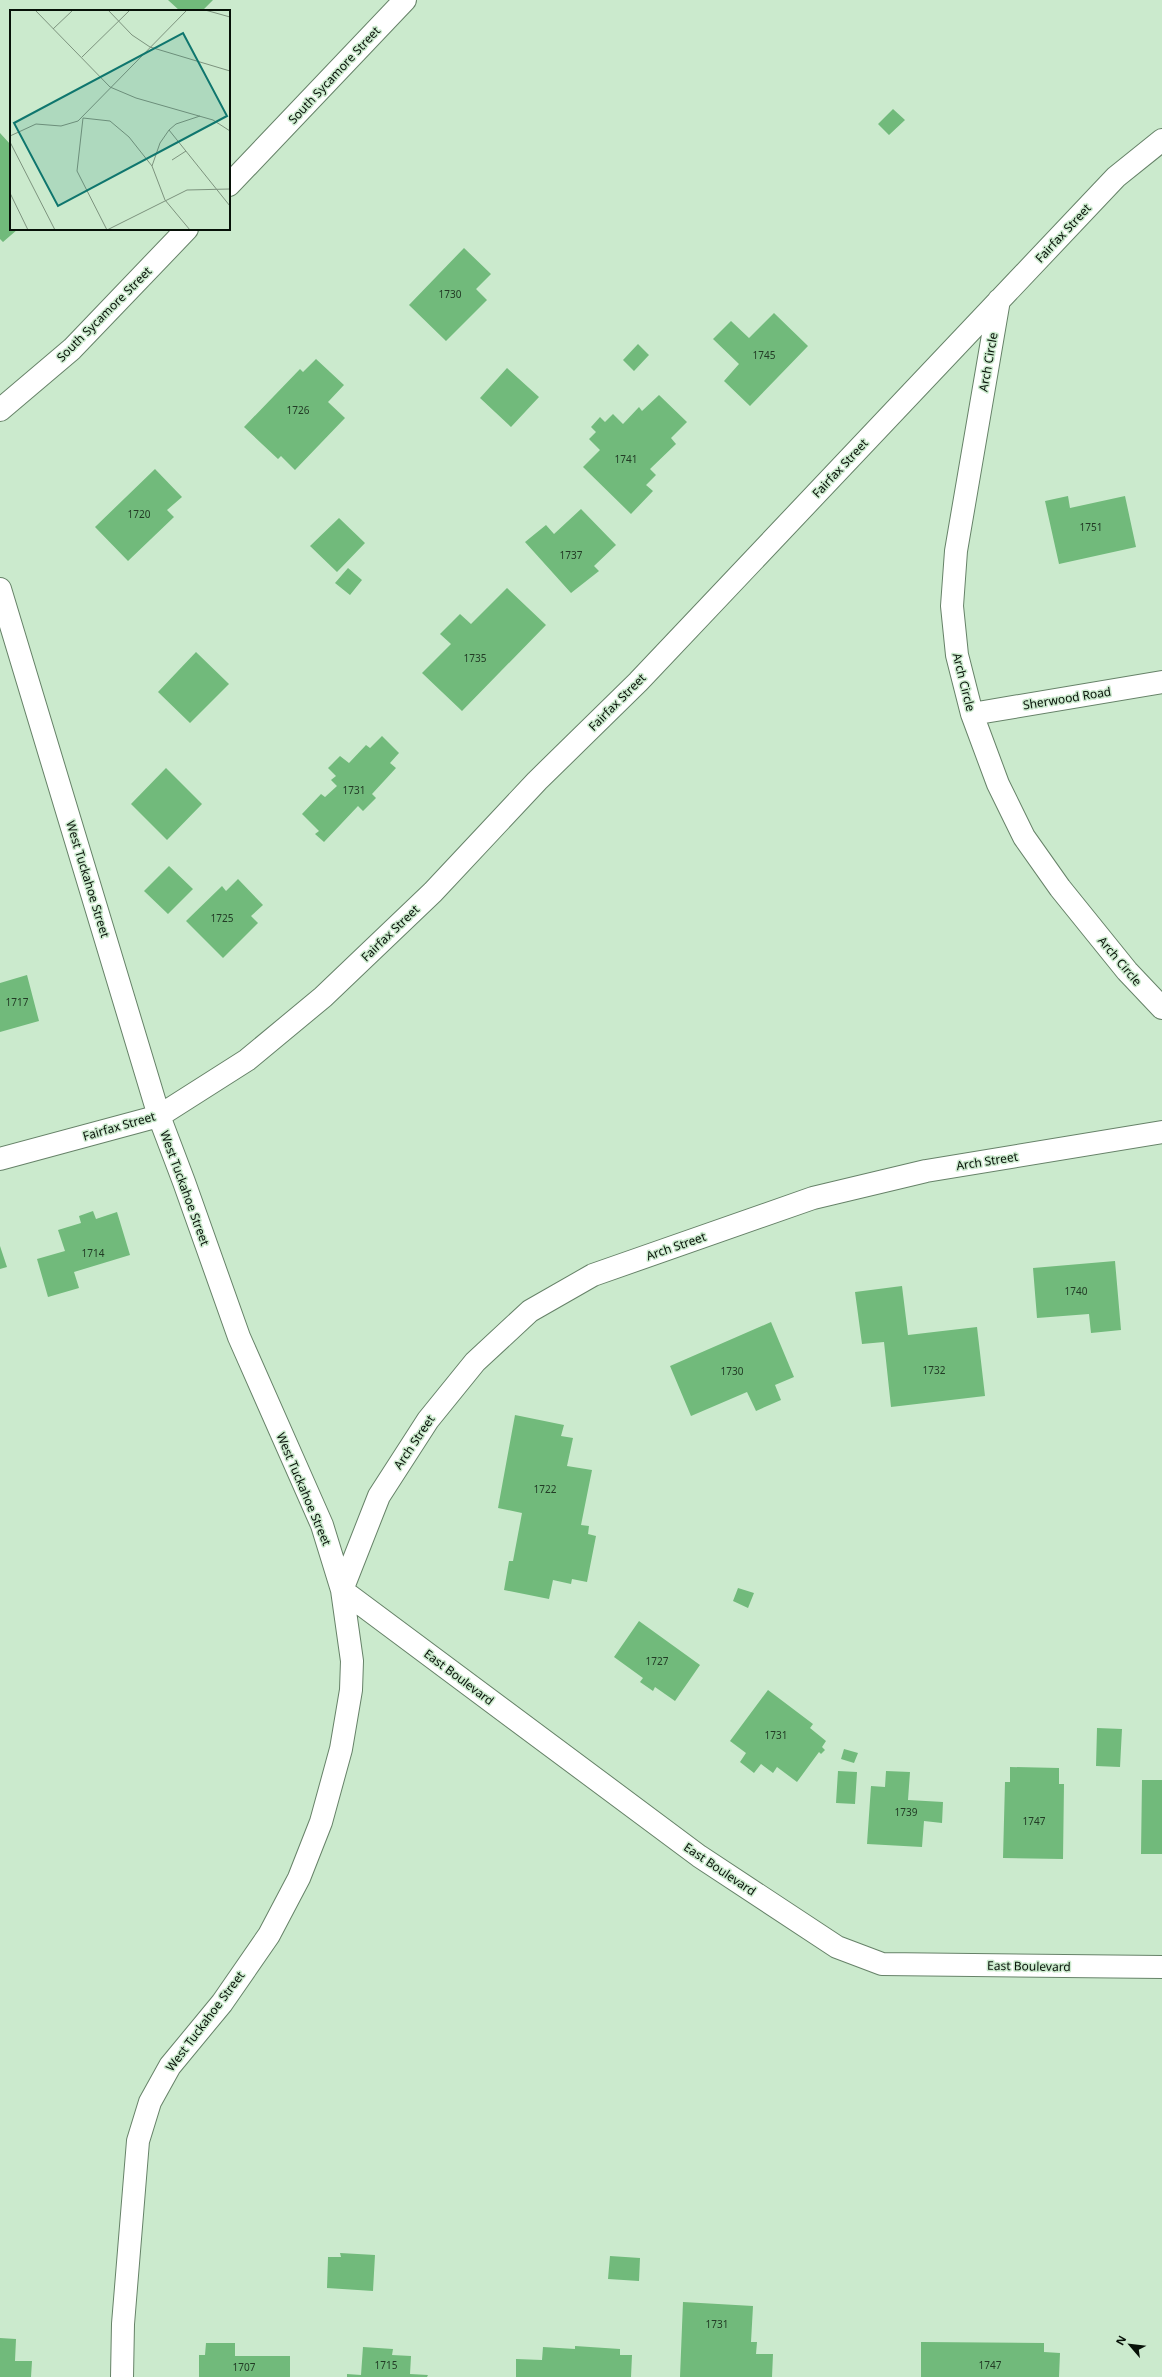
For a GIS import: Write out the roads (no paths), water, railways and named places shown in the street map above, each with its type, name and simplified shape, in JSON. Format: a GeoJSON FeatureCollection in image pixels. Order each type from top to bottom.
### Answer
{"type":"FeatureCollection","features":[{"type":"Feature","properties":{"kind":"street","name":"South Sycamore Street"},"geometry":{"type":"LineString","coordinates":[[230,184],[405,0]]}},
{"type":"Feature","properties":{"kind":"street","name":"Fairfax Street"},"geometry":{"type":"LineString","coordinates":[[0,1160],[159,1116],[247,1060],[323,997],[433,892],[537,781],[649,670],[1116,176],[1162,140]]}},
{"type":"Feature","properties":{"kind":"street","name":"South Sycamore Street"},"geometry":{"type":"LineString","coordinates":[[0,410],[72,349],[186,230]]}},
{"type":"Feature","properties":{"kind":"street","name":"Arch Circle"},"geometry":{"type":"LineString","coordinates":[[999,300],[956,551],[952,598],[957,655],[972,714],[998,784],[1024,836],[1060,888],[1108,947],[1162,1008]]}},
{"type":"Feature","properties":{"kind":"street","name":"West Tuckahoe Street"},"geometry":{"type":"LineString","coordinates":[[0,589],[159,1116],[184,1182],[238,1337],[322,1525],[342,1590],[352,1661],[351,1690],[340,1749],[321,1822],[299,1878],[269,1935],[222,2003],[170,2066],[150,2102],[138,2141],[123,2324],[122,2377]]}},
{"type":"Feature","properties":{"kind":"street","name":"Sherwood Road"},"geometry":{"type":"LineString","coordinates":[[972,714],[1162,682]]}},
{"type":"Feature","properties":{"kind":"street","name":"Arch Street"},"geometry":{"type":"LineString","coordinates":[[342,1590],[379,1496],[428,1420],[475,1362],[536,1307],[593,1275],[813,1198],[926,1171],[1162,1132]]}},
{"type":"Feature","properties":{"kind":"street","name":"East Boulevard"},"geometry":{"type":"LineString","coordinates":[[342,1590],[700,1856],[837,1947],[882,1964],[1162,1967]]}}]}
